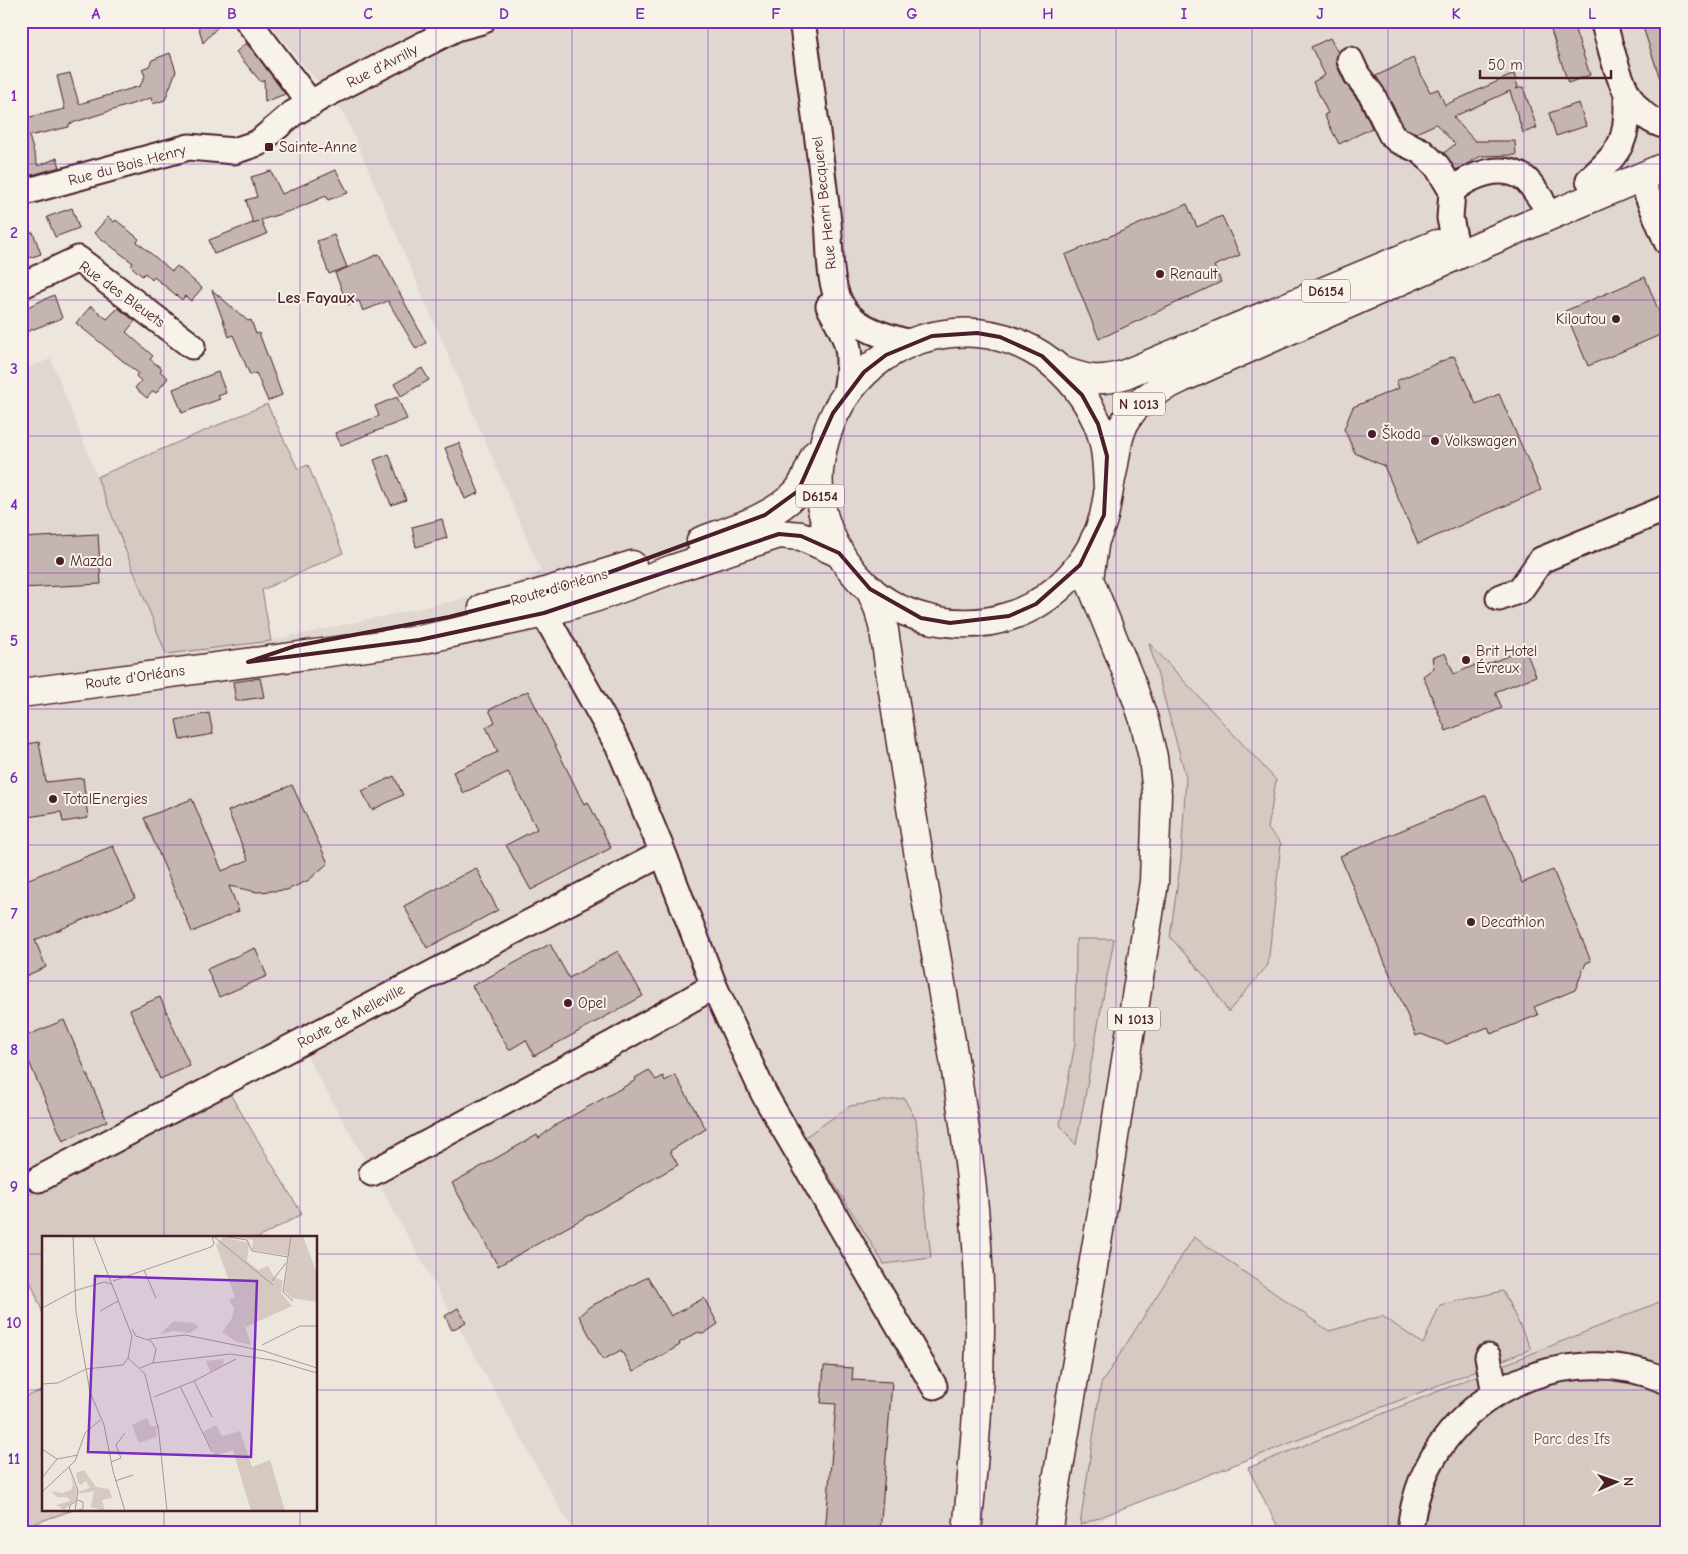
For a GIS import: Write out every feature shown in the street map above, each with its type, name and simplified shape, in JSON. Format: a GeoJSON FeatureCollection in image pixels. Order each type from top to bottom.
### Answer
{"type":"FeatureCollection","features":[{"type":"Feature","properties":{"kind":"main road","name":"D6154"},"geometry":{"type":"LineString","coordinates":[[1060,370],[1088,380],[1108,380],[1123,375],[1454,237],[1541,198],[1667,150]]}},
{"type":"Feature","properties":{"kind":"main road","name":"D6154"},"geometry":{"type":"LineString","coordinates":[[1222,361],[1667,166]]}},
{"type":"Feature","properties":{"kind":"main road","name":"D6154"},"geometry":{"type":"LineString","coordinates":[[910,343],[932,336],[954,333],[985,334],[1022,345],[1042,356],[1060,370],[1082,395],[1098,424],[1107,456],[1108,490]]}},
{"type":"Feature","properties":{"kind":"main road"},"geometry":{"type":"LineString","coordinates":[[824,436],[846,392],[864,372],[886,355],[910,343]]}},
{"type":"Feature","properties":{"kind":"main road","name":"N 1013"},"geometry":{"type":"LineString","coordinates":[[1108,490],[1113,471],[1116,445],[1126,421],[1135,407],[1162,388],[1222,361]]}},
{"type":"Feature","properties":{"kind":"main road","name":"D6154"},"geometry":{"type":"LineString","coordinates":[[824,436],[818,476],[823,516],[839,553],[852,572],[870,590]]}},
{"type":"Feature","properties":{"kind":"main road","name":"Route d'Orléans"},"geometry":{"type":"LineString","coordinates":[[248,662],[295,646],[449,616],[535,595],[605,574],[722,533],[765,515],[783,504],[798,491],[824,436]]}},
{"type":"Feature","properties":{"kind":"main road"},"geometry":{"type":"LineString","coordinates":[[870,590],[894,606],[922,618],[950,623],[990,621],[1009,616],[1036,604],[1060,587],[1080,565],[1095,539],[1104,515],[1108,490]]}},
{"type":"Feature","properties":{"kind":"main road","name":"Route d'Orléans"},"geometry":{"type":"LineString","coordinates":[[21,693],[419,640],[544,613],[597,597],[673,569],[779,534],[801,536],[839,553]]}},
{"type":"Feature","properties":{"kind":"main road","name":"N 1013"},"geometry":{"type":"LineString","coordinates":[[1048,1533],[1122,1094],[1155,872],[1157,794],[1153,757],[1144,720],[1135,694],[1089,579],[1095,539]]}},
{"type":"Feature","properties":{"kind":"main road"},"geometry":{"type":"LineString","coordinates":[[870,590],[879,610],[884,630],[924,888],[960,1100],[974,1215],[980,1326],[978,1394],[967,1533]]}},
{"type":"Feature","properties":{"kind":"street"},"geometry":{"type":"LineString","coordinates":[[248,21],[310,104]]}},
{"type":"Feature","properties":{"kind":"street","name":"Rue d'Avrilly"},"geometry":{"type":"LineString","coordinates":[[310,104],[456,28],[482,21]]}},
{"type":"Feature","properties":{"kind":"street","name":"Rue Henri Becquerel"},"geometry":{"type":"LineString","coordinates":[[802,21],[828,224],[832,274],[839,298],[846,312],[869,329],[910,343]]}},
{"type":"Feature","properties":{"kind":"street"},"geometry":{"type":"LineString","coordinates":[[1603,21],[1627,94],[1644,116],[1667,126]]}},
{"type":"Feature","properties":{"kind":"street"},"geometry":{"type":"LineString","coordinates":[[1350,60],[1357,75],[1372,96],[1391,134],[1397,140],[1420,151],[1438,166],[1452,191],[1450,218],[1454,237]]}},
{"type":"Feature","properties":{"kind":"street"},"geometry":{"type":"LineString","coordinates":[[1589,180],[1621,147],[1626,131],[1627,94]]}},
{"type":"Feature","properties":{"kind":"street","name":"Rue du Bois Henry"},"geometry":{"type":"LineString","coordinates":[[21,193],[190,147],[234,151],[258,143],[292,114],[310,104]]}},
{"type":"Feature","properties":{"kind":"street"},"geometry":{"type":"LineString","coordinates":[[1452,191],[1463,182],[1481,173],[1508,172],[1524,178],[1541,198]]}},
{"type":"Feature","properties":{"kind":"street"},"geometry":{"type":"LineString","coordinates":[[1640,177],[1667,242]]}},
{"type":"Feature","properties":{"kind":"street"},"geometry":{"type":"LineString","coordinates":[[828,224],[822,241],[822,289],[824,297],[844,330],[849,347],[851,360],[846,392]]}},
{"type":"Feature","properties":{"kind":"street","name":"Rue des Bleuets"},"geometry":{"type":"LineString","coordinates":[[21,286],[78,259],[192,346]]}},
{"type":"Feature","properties":{"kind":"street"},"geometry":{"type":"LineString","coordinates":[[1499,598],[1520,590],[1541,560],[1667,508]]}},
{"type":"Feature","properties":{"kind":"street"},"geometry":{"type":"LineString","coordinates":[[544,613],[620,749],[663,853],[714,986],[764,1094],[934,1386]]}},
{"type":"Feature","properties":{"kind":"street","name":"Route de Melleville"},"geometry":{"type":"LineString","coordinates":[[39,1179],[663,853]]}},
{"type":"Feature","properties":{"kind":"street"},"geometry":{"type":"LineString","coordinates":[[372,1173],[612,1044],[714,986]]}},
{"type":"Feature","properties":{"kind":"street"},"geometry":{"type":"LineString","coordinates":[[1488,1357],[1495,1393]]}},
{"type":"Feature","properties":{"kind":"street"},"geometry":{"type":"LineString","coordinates":[[1410,1533],[1417,1496],[1426,1471],[1439,1448],[1467,1415],[1495,1393],[1524,1378],[1554,1368],[1587,1364],[1619,1366],[1650,1374],[1667,1381]]}},
{"type":"Feature","properties":{"kind":"highlighted area"},"geometry":{"type":"Polygon","coordinates":[[[977,333],[1000,337],[1042,356],[1082,395],[1098,424],[1107,456],[1104,515],[1080,565],[1036,604],[1009,616],[950,623],[921,618],[870,589],[839,553],[801,536],[779,534],[544,613],[419,640],[248,662],[295,646],[449,617],[535,595],[605,574],[765,515],[798,491],[833,413],[864,372],[886,355],[932,336],[977,333]]]}},
{"type":"Feature","properties":{"kind":"shaded area"},"geometry":{"type":"Polygon","coordinates":[[[267,21],[1667,21],[1667,1533],[1290,1533],[1242,1426],[1084,1533],[574,1533],[303,1049],[21,1199],[21,370],[51,359],[166,654],[264,642],[495,592],[541,571],[344,113],[267,21]]]}},
{"type":"Feature","properties":{"kind":"green space"},"geometry":{"type":"Polygon","coordinates":[[[267,404],[298,469],[308,465],[343,553],[262,590],[271,641],[166,654],[97,477],[267,404]]]}},
{"type":"Feature","properties":{"kind":"green space"},"geometry":{"type":"Polygon","coordinates":[[[1149,643],[1276,780],[1268,829],[1281,843],[1268,965],[1228,1012],[1208,980],[1170,937],[1181,859],[1186,777],[1149,643]]]}},
{"type":"Feature","properties":{"kind":"green space"},"geometry":{"type":"Polygon","coordinates":[[[1076,939],[1114,939],[1076,1145],[1060,1125],[1075,1043],[1076,939]]]}},
{"type":"Feature","properties":{"kind":"green space"},"geometry":{"type":"Polygon","coordinates":[[[227,1089],[302,1214],[262,1236],[42,1236],[42,1311],[21,1257],[21,1199],[227,1089]]]}},
{"type":"Feature","properties":{"kind":"green space"},"geometry":{"type":"Polygon","coordinates":[[[904,1098],[916,1120],[931,1258],[884,1264],[805,1137],[850,1106],[904,1098]]]}},
{"type":"Feature","properties":{"kind":"green space"},"geometry":{"type":"Polygon","coordinates":[[[1194,1237],[1329,1331],[1382,1316],[1423,1344],[1440,1305],[1503,1291],[1531,1349],[1080,1525],[1101,1384],[1194,1237]]]}},
{"type":"Feature","properties":{"kind":"green space","name":"Parc des Ifs"},"geometry":{"type":"Polygon","coordinates":[[[1667,1299],[1667,1533],[1281,1533],[1248,1468],[1667,1299]]]}},
{"type":"Feature","properties":{"kind":"green space"},"geometry":{"type":"Polygon","coordinates":[[[42,1391],[42,1512],[67,1512],[21,1528],[21,1398],[42,1391]]]}},
{"type":"Feature","properties":{"kind":"building"},"geometry":{"type":"Polygon","coordinates":[[[197,21],[223,21],[203,43],[197,21]]]}},
{"type":"Feature","properties":{"kind":"building"},"geometry":{"type":"Polygon","coordinates":[[[1548,21],[1572,21],[1590,75],[1568,83],[1548,21]]]}},
{"type":"Feature","properties":{"kind":"building"},"geometry":{"type":"Polygon","coordinates":[[[1641,21],[1667,21],[1667,90],[1664,91],[1641,21]]]}},
{"type":"Feature","properties":{"kind":"building"},"geometry":{"type":"Polygon","coordinates":[[[1330,38],[1338,53],[1337,66],[1345,83],[1360,103],[1372,128],[1339,144],[1324,115],[1328,113],[1313,82],[1325,75],[1311,47],[1330,38]]]}},
{"type":"Feature","properties":{"kind":"building"},"geometry":{"type":"Polygon","coordinates":[[[246,43],[285,94],[265,102],[264,80],[261,82],[236,52],[246,43]]]}},
{"type":"Feature","properties":{"kind":"building"},"geometry":{"type":"Polygon","coordinates":[[[170,53],[176,71],[165,100],[153,104],[151,98],[69,124],[69,127],[29,136],[38,166],[57,158],[60,167],[21,178],[21,119],[65,109],[57,76],[70,73],[79,104],[140,86],[145,76],[142,69],[149,66],[152,60],[170,53]]]}},
{"type":"Feature","properties":{"kind":"building"},"geometry":{"type":"Polygon","coordinates":[[[1413,58],[1430,92],[1438,89],[1445,105],[1514,74],[1518,87],[1516,89],[1523,87],[1537,128],[1523,133],[1510,91],[1453,117],[1475,141],[1515,141],[1516,155],[1481,156],[1456,170],[1444,153],[1455,144],[1436,124],[1416,133],[1405,128],[1376,76],[1413,58]]]}},
{"type":"Feature","properties":{"kind":"building"},"geometry":{"type":"Polygon","coordinates":[[[1579,103],[1586,126],[1556,136],[1549,113],[1579,103]]]}},
{"type":"Feature","properties":{"kind":"building"},"geometry":{"type":"Polygon","coordinates":[[[336,170],[348,193],[328,200],[326,196],[293,210],[261,220],[267,234],[214,254],[209,240],[253,223],[246,200],[257,197],[251,177],[271,171],[282,194],[336,170]]]}},
{"type":"Feature","properties":{"kind":"building","name":"Renault"},"geometry":{"type":"Polygon","coordinates":[[[1187,204],[1197,227],[1222,216],[1240,255],[1214,266],[1221,282],[1099,339],[1065,255],[1187,204]]]}},
{"type":"Feature","properties":{"kind":"building"},"geometry":{"type":"Polygon","coordinates":[[[72,208],[79,228],[55,237],[47,217],[72,208]]]}},
{"type":"Feature","properties":{"kind":"building"},"geometry":{"type":"Polygon","coordinates":[[[108,217],[114,222],[116,220],[139,239],[137,242],[172,271],[177,266],[202,288],[191,301],[185,296],[182,300],[154,277],[152,280],[145,273],[142,276],[131,266],[133,263],[94,233],[108,217]]]}},
{"type":"Feature","properties":{"kind":"building"},"geometry":{"type":"Polygon","coordinates":[[[33,232],[41,254],[21,261],[21,237],[33,232]]]}},
{"type":"Feature","properties":{"kind":"building"},"geometry":{"type":"Polygon","coordinates":[[[334,235],[347,267],[329,274],[317,241],[334,235]]]}},
{"type":"Feature","properties":{"kind":"building"},"geometry":{"type":"Polygon","coordinates":[[[379,254],[426,343],[416,349],[388,301],[363,311],[359,301],[348,305],[335,273],[379,254]]]}},
{"type":"Feature","properties":{"kind":"building","name":"Kiloutou"},"geometry":{"type":"Polygon","coordinates":[[[1645,277],[1667,332],[1588,366],[1565,311],[1645,277]]]}},
{"type":"Feature","properties":{"kind":"building"},"geometry":{"type":"Polygon","coordinates":[[[212,290],[248,321],[251,320],[256,334],[259,333],[282,395],[268,401],[256,373],[250,375],[233,335],[229,337],[212,290]]]}},
{"type":"Feature","properties":{"kind":"building"},"geometry":{"type":"Polygon","coordinates":[[[54,295],[62,318],[26,332],[21,318],[21,310],[54,295]]]}},
{"type":"Feature","properties":{"kind":"building"},"geometry":{"type":"Polygon","coordinates":[[[91,306],[107,319],[118,308],[135,321],[126,332],[153,356],[150,359],[162,369],[160,371],[168,378],[156,393],[153,391],[147,398],[135,388],[141,381],[136,376],[138,373],[76,323],[91,306]]]}},
{"type":"Feature","properties":{"kind":"building","name":"Volkswagen"},"geometry":{"type":"Polygon","coordinates":[[[1454,356],[1476,404],[1499,394],[1541,490],[1418,544],[1384,466],[1355,453],[1344,429],[1353,407],[1399,388],[1396,381],[1454,356]]]}},
{"type":"Feature","properties":{"kind":"building"},"geometry":{"type":"Polygon","coordinates":[[[422,368],[429,380],[401,396],[394,384],[422,368]]]}},
{"type":"Feature","properties":{"kind":"building"},"geometry":{"type":"Polygon","coordinates":[[[218,372],[226,393],[218,396],[220,399],[182,413],[173,389],[218,372]]]}},
{"type":"Feature","properties":{"kind":"building"},"geometry":{"type":"Polygon","coordinates":[[[397,397],[407,419],[341,445],[335,433],[379,416],[375,406],[397,397]]]}},
{"type":"Feature","properties":{"kind":"building"},"geometry":{"type":"Polygon","coordinates":[[[459,443],[479,493],[465,499],[445,448],[459,443]]]}},
{"type":"Feature","properties":{"kind":"building"},"geometry":{"type":"Polygon","coordinates":[[[389,454],[406,500],[391,505],[374,460],[389,454]]]}},
{"type":"Feature","properties":{"kind":"building"},"geometry":{"type":"Polygon","coordinates":[[[442,519],[447,538],[416,547],[412,527],[442,519]]]}},
{"type":"Feature","properties":{"kind":"building","name":"Mazda"},"geometry":{"type":"Polygon","coordinates":[[[98,534],[101,584],[21,588],[21,538],[98,534]]]}},
{"type":"Feature","properties":{"kind":"building"},"geometry":{"type":"Polygon","coordinates":[[[1525,649],[1536,676],[1495,692],[1502,708],[1446,731],[1423,676],[1434,668],[1432,658],[1445,653],[1454,674],[1483,662],[1485,665],[1525,649]]]}},
{"type":"Feature","properties":{"kind":"building"},"geometry":{"type":"Polygon","coordinates":[[[260,678],[264,697],[236,701],[233,682],[260,678]]]}},
{"type":"Feature","properties":{"kind":"building"},"geometry":{"type":"Polygon","coordinates":[[[528,691],[584,804],[588,802],[611,848],[531,890],[506,845],[537,829],[508,772],[463,793],[453,772],[498,752],[486,727],[495,722],[489,710],[528,691]]]}},
{"type":"Feature","properties":{"kind":"building"},"geometry":{"type":"Polygon","coordinates":[[[209,713],[213,734],[180,740],[176,720],[209,713]]]}},
{"type":"Feature","properties":{"kind":"building","name":"TotalEnergies"},"geometry":{"type":"Polygon","coordinates":[[[39,742],[46,782],[83,778],[88,818],[63,822],[61,812],[21,818],[21,745],[39,742]]]}},
{"type":"Feature","properties":{"kind":"building"},"geometry":{"type":"Polygon","coordinates":[[[394,776],[403,795],[372,810],[362,791],[394,776]]]}},
{"type":"Feature","properties":{"kind":"building"},"geometry":{"type":"Polygon","coordinates":[[[292,785],[328,863],[309,880],[287,890],[257,892],[229,886],[239,911],[192,932],[144,818],[192,799],[222,871],[248,860],[228,811],[292,785]]]}},
{"type":"Feature","properties":{"kind":"building","name":"Decathlon"},"geometry":{"type":"Polygon","coordinates":[[[1486,795],[1522,883],[1553,870],[1591,961],[1586,963],[1575,990],[1534,1007],[1538,1015],[1491,1034],[1488,1027],[1447,1044],[1421,1034],[1416,1036],[1340,856],[1486,795]]]}},
{"type":"Feature","properties":{"kind":"building"},"geometry":{"type":"Polygon","coordinates":[[[113,846],[135,898],[35,940],[46,967],[21,978],[21,882],[113,846]]]}},
{"type":"Feature","properties":{"kind":"building"},"geometry":{"type":"Polygon","coordinates":[[[476,868],[498,910],[427,948],[404,906],[476,868]]]}},
{"type":"Feature","properties":{"kind":"building","name":"Opel"},"geometry":{"type":"Polygon","coordinates":[[[550,944],[569,978],[618,951],[643,996],[534,1056],[526,1040],[509,1050],[472,986],[550,944]]]}},
{"type":"Feature","properties":{"kind":"building"},"geometry":{"type":"Polygon","coordinates":[[[255,948],[267,976],[219,997],[207,969],[255,948]]]}},
{"type":"Feature","properties":{"kind":"building"},"geometry":{"type":"Polygon","coordinates":[[[160,997],[190,1066],[160,1079],[130,1010],[160,997]]]}},
{"type":"Feature","properties":{"kind":"building"},"geometry":{"type":"Polygon","coordinates":[[[64,1020],[107,1121],[63,1141],[21,1043],[21,1038],[64,1020]]]}},
{"type":"Feature","properties":{"kind":"building"},"geometry":{"type":"Polygon","coordinates":[[[649,1070],[656,1080],[663,1076],[665,1081],[675,1075],[706,1129],[670,1151],[678,1165],[498,1266],[452,1183],[537,1135],[539,1138],[554,1126],[636,1080],[635,1078],[649,1070]]]}},
{"type":"Feature","properties":{"kind":"building"},"geometry":{"type":"Polygon","coordinates":[[[648,1277],[671,1316],[704,1298],[718,1324],[703,1334],[698,1332],[679,1343],[680,1345],[633,1372],[621,1350],[603,1360],[579,1316],[589,1307],[648,1277]]]}},
{"type":"Feature","properties":{"kind":"building"},"geometry":{"type":"Polygon","coordinates":[[[458,1308],[466,1322],[452,1330],[445,1316],[458,1308]]]}},
{"type":"Feature","properties":{"kind":"building"},"geometry":{"type":"Polygon","coordinates":[[[824,1366],[853,1368],[852,1380],[892,1382],[880,1533],[825,1533],[836,1404],[821,1403],[824,1366]]]}},
{"type":"Feature","properties":{"kind":"place","name":"Sainte-Anne"},"geometry":{"type":"Point","coordinates":[269,147]}},
{"type":"Feature","properties":{"kind":"place","name":"Renault"},"geometry":{"type":"Point","coordinates":[1160,274]}},
{"type":"Feature","properties":{"kind":"place","name":"Kiloutou"},"geometry":{"type":"Point","coordinates":[1616,319]}},
{"type":"Feature","properties":{"kind":"place","name":"Škoda"},"geometry":{"type":"Point","coordinates":[1372,434]}},
{"type":"Feature","properties":{"kind":"place","name":"Volkswagen"},"geometry":{"type":"Point","coordinates":[1435,441]}},
{"type":"Feature","properties":{"kind":"place","name":"Mazda"},"geometry":{"type":"Point","coordinates":[60,561]}},
{"type":"Feature","properties":{"kind":"place","name":"Brit Hotel Évreux"},"geometry":{"type":"Point","coordinates":[1466,660]}},
{"type":"Feature","properties":{"kind":"place","name":"TotalEnergies"},"geometry":{"type":"Point","coordinates":[53,799]}},
{"type":"Feature","properties":{"kind":"place","name":"Decathlon"},"geometry":{"type":"Point","coordinates":[1471,922]}},
{"type":"Feature","properties":{"kind":"place","name":"Opel"},"geometry":{"type":"Point","coordinates":[568,1003]}},
{"type":"Feature","properties":{"kind":"district","name":"Les Fayaux"},"geometry":{"type":"Point","coordinates":[316,297]}}]}
